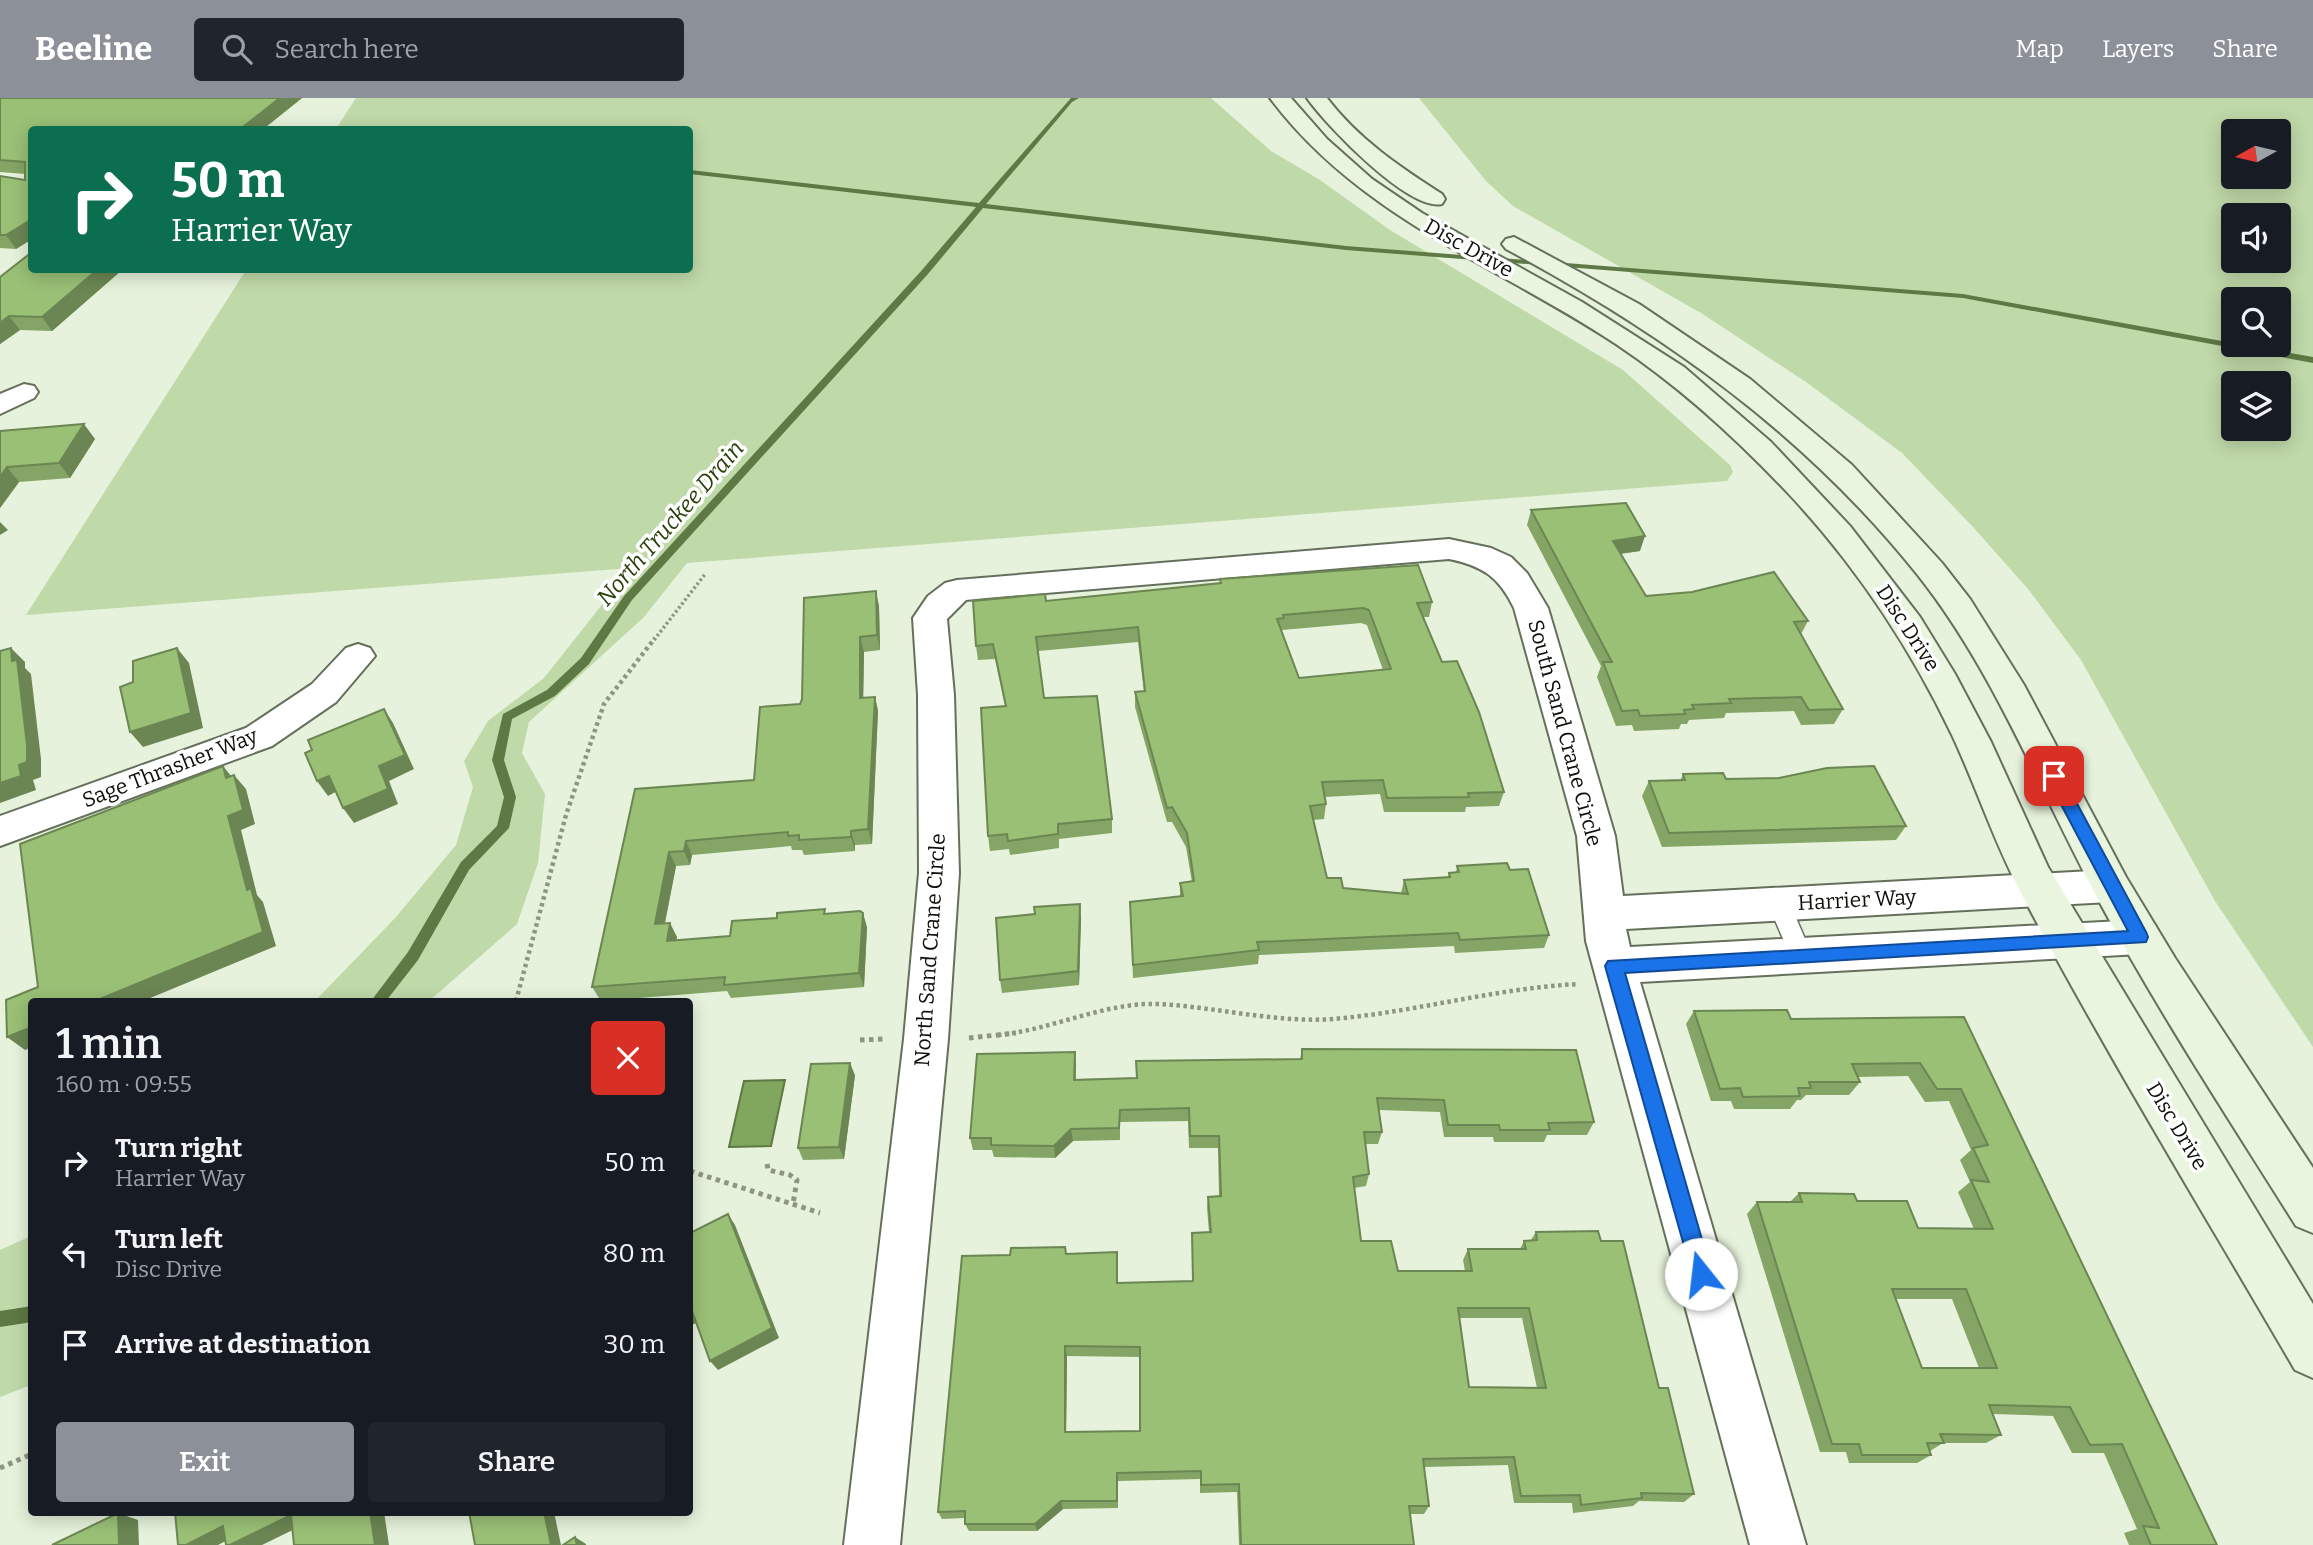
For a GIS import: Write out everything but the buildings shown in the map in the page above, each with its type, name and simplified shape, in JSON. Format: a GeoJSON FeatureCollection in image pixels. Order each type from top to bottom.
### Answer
{"type":"FeatureCollection","features":[{"type":"Feature","properties":{"kind":"main road","name":"Disc Drive"},"geometry":{"type":"LineString","coordinates":[[1280,98],[1320,145],[1372,189],[1429,226],[1632,341],[1733,421],[1785,471],[1844,537],[1930,659],[1966,726],[2040,889],[2069,942],[2313,1352]]}},
{"type":"Feature","properties":{"kind":"main road","name":"Disc Drive"},"geometry":{"type":"LineString","coordinates":[[1317,98],[1342,128],[1368,151],[1410,183],[1459,214]]}},
{"type":"Feature","properties":{"kind":"main road","name":"Disc Drive"},"geometry":{"type":"LineString","coordinates":[[1495,234],[1565,270],[1702,356],[1761,399],[1826,457],[1884,515],[1932,571],[2010,688],[2110,886],[2140,937],[2313,1210]]}},
{"type":"Feature","properties":{"kind":"street","name":"South Sand Crane Circle"},"geometry":{"type":"LineString","coordinates":[[1184,570],[1449,549],[1487,556],[1515,575],[1531,608],[1596,836],[1604,914],[1616,974],[1779,1545]]}},
{"type":"Feature","properties":{"kind":"street","name":"North Sand Crane Circle"},"geometry":{"type":"LineString","coordinates":[[872,1545],[926,1039],[939,873],[936,695],[930,618],[940,604],[957,592],[1184,570]]}},
{"type":"Feature","properties":{"kind":"street","name":"Sage Thrasher Way"},"geometry":{"type":"LineString","coordinates":[[0,831],[259,737],[324,693],[358,656]]}},
{"type":"Feature","properties":{"kind":"street","name":"Harrier Way"},"geometry":{"type":"LineString","coordinates":[[1604,914],[2110,886]]}},
{"type":"Feature","properties":{"kind":"street"},"geometry":{"type":"LineString","coordinates":[[1616,974],[1801,955],[2140,937]]}},
{"type":"Feature","properties":{"kind":"lane"},"geometry":{"type":"LineString","coordinates":[[1779,904],[1801,955]]}},
{"type":"Feature","properties":{"kind":"path"},"geometry":{"type":"LineString","coordinates":[[517,998],[566,815],[604,704],[706,573]]}},
{"type":"Feature","properties":{"kind":"path"},"geometry":{"type":"LineString","coordinates":[[964,1038],[1030,1032],[1080,1015],[1157,1004],[1221,1013],[1330,1019],[1409,1009],[1522,987],[1616,974]]}},
{"type":"Feature","properties":{"kind":"path"},"geometry":{"type":"LineString","coordinates":[[860,1040],[891,1038]]}},
{"type":"Feature","properties":{"kind":"path"},"geometry":{"type":"LineString","coordinates":[[768,1164],[768,1171],[791,1173],[795,1177],[798,1189],[793,1204]]}},
{"type":"Feature","properties":{"kind":"path"},"geometry":{"type":"LineString","coordinates":[[693,1172],[820,1213]]}},
{"type":"Feature","properties":{"kind":"path"},"geometry":{"type":"LineString","coordinates":[[0,1468],[28,1456]]}},
{"type":"Feature","properties":{"kind":"shaded area"},"geometry":{"type":"Polygon","coordinates":[[[356,98],[1211,98],[1271,151],[1320,180],[1390,230],[1623,370],[1730,465],[1733,472],[1727,481],[687,563],[644,617],[529,722],[522,753],[545,794],[538,863],[517,924],[432,998],[318,998],[396,917],[456,845],[473,787],[464,761],[488,721],[544,678],[631,568],[26,615],[244,273],[693,273],[693,126],[338,126],[356,98]]]}},
{"type":"Feature","properties":{"kind":"shaded area"},"geometry":{"type":"Polygon","coordinates":[[[1419,98],[2313,98],[2313,1047],[2215,901],[2081,660],[2028,589],[1974,528],[1902,453],[1806,382],[1701,313],[1513,206],[1486,181],[1419,98]]]}},
{"type":"Feature","properties":{"kind":"shaded area"},"geometry":{"type":"Polygon","coordinates":[[[785,1080],[771,1146],[729,1147],[744,1081],[785,1080]]]}},
{"type":"Feature","properties":{"kind":"shaded area"},"geometry":{"type":"Polygon","coordinates":[[[28,1237],[28,1386],[0,1397],[0,1250],[28,1237]]]}},
{"type":"Feature","properties":{"kind":"waterway","name":"North Truckee Drain"},"geometry":{"type":"LineString","coordinates":[[981,206],[1070,101],[1076,98]]}},
{"type":"Feature","properties":{"kind":"waterway"},"geometry":{"type":"LineString","coordinates":[[693,172],[981,206]]}},
{"type":"Feature","properties":{"kind":"waterway","name":"North Truckee Drain"},"geometry":{"type":"LineString","coordinates":[[380,998],[413,956],[465,866],[503,828],[510,797],[498,760],[507,717],[551,693],[585,661],[628,598],[925,272],[981,206]]}},
{"type":"Feature","properties":{"kind":"waterway"},"geometry":{"type":"LineString","coordinates":[[981,206],[1346,248],[1963,296],[2313,360]]}},
{"type":"Feature","properties":{"kind":"waterway","name":"North Truckee Drain"},"geometry":{"type":"LineString","coordinates":[[0,1319],[28,1315]]}},
{"type":"Feature","properties":{"kind":"route"},"geometry":{"type":"LineString","coordinates":[[1701,1274],[1614,966],[2140,937],[2110,886],[2054,776]]}}]}
